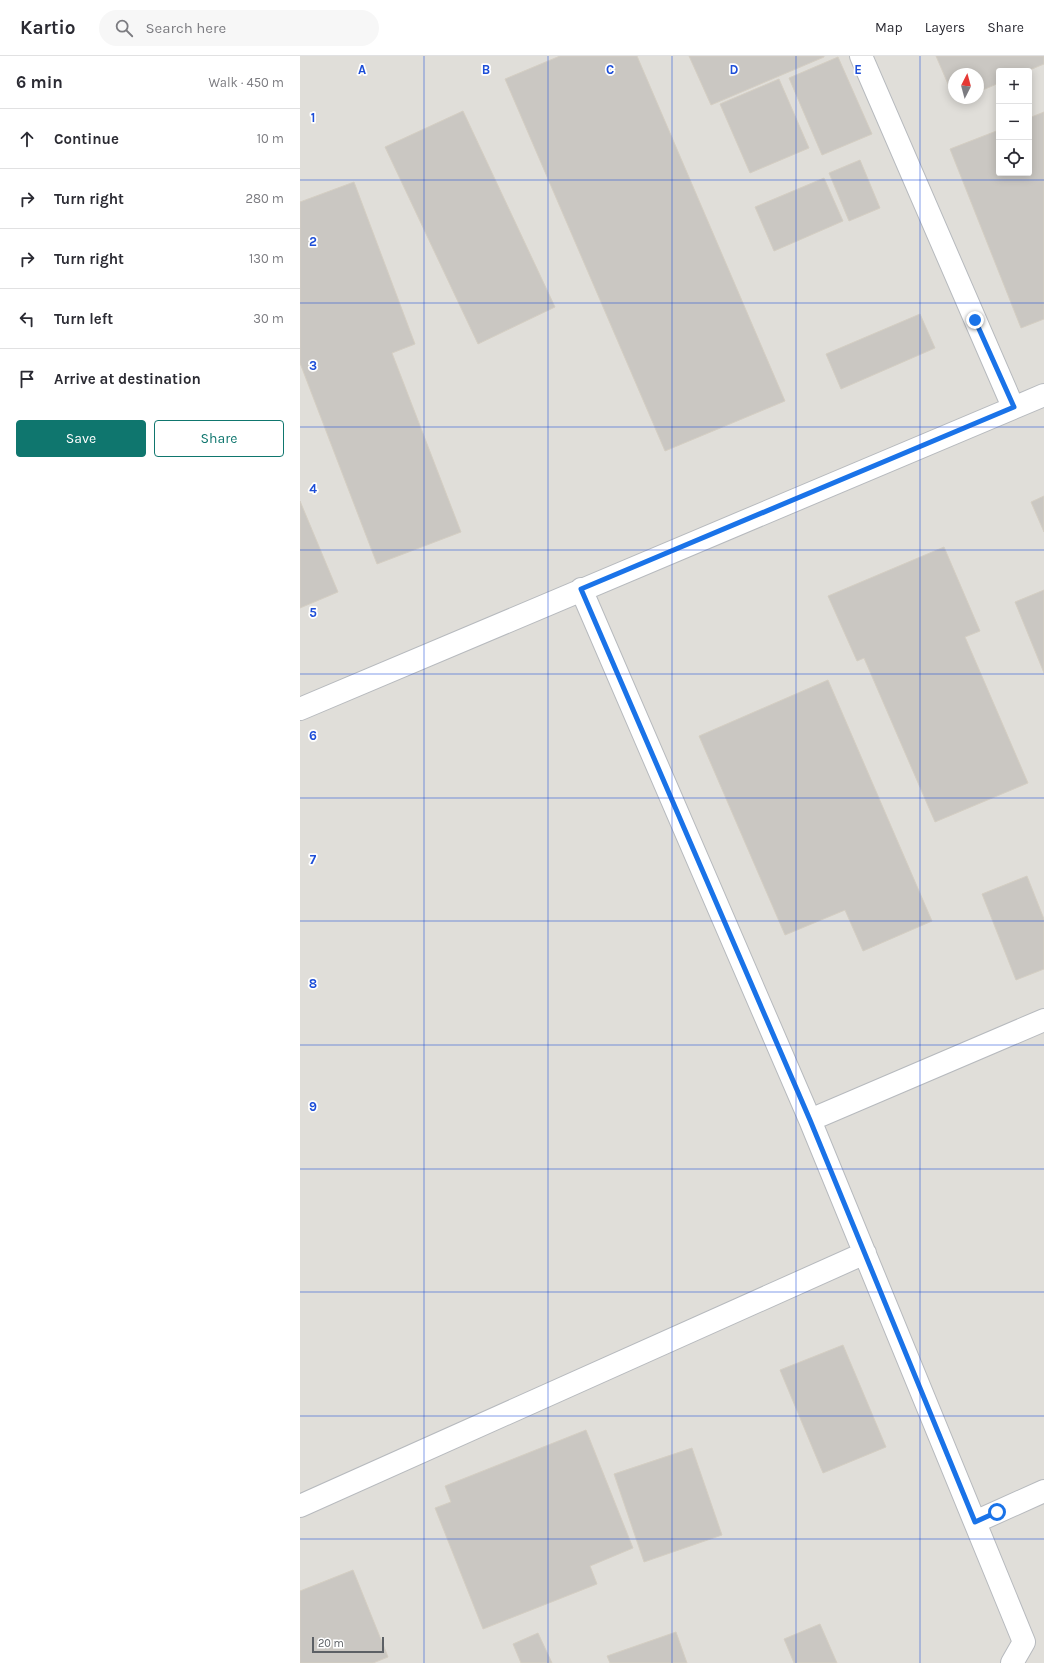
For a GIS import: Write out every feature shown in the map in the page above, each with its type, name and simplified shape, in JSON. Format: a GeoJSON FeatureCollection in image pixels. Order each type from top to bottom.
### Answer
{"type":"FeatureCollection","features":[{"type":"Feature","properties":{"kind":"street"},"geometry":{"type":"LineString","coordinates":[[861,56],[1014,407]]}},
{"type":"Feature","properties":{"kind":"street"},"geometry":{"type":"LineString","coordinates":[[300,709],[581,589],[1044,395]]}},
{"type":"Feature","properties":{"kind":"street"},"geometry":{"type":"LineString","coordinates":[[581,589],[810,1120],[1024,1642],[1012,1663]]}},
{"type":"Feature","properties":{"kind":"street"},"geometry":{"type":"LineString","coordinates":[[810,1120],[1044,1020]]}},
{"type":"Feature","properties":{"kind":"street"},"geometry":{"type":"LineString","coordinates":[[300,1506],[865,1253]]}},
{"type":"Feature","properties":{"kind":"street"},"geometry":{"type":"LineString","coordinates":[[975,1522],[1044,1491]]}},
{"type":"Feature","properties":{"kind":"shaded area"},"geometry":{"type":"Polygon","coordinates":[[[300,56],[1044,56],[1044,1663],[300,1663],[300,56]]]}},
{"type":"Feature","properties":{"kind":"building"},"geometry":{"type":"Polygon","coordinates":[[[560,56],[637,56],[785,401],[665,451],[505,79],[560,56]]]}},
{"type":"Feature","properties":{"kind":"building"},"geometry":{"type":"Polygon","coordinates":[[[689,56],[824,56],[824,57],[711,105],[689,56]]]}},
{"type":"Feature","properties":{"kind":"building"},"geometry":{"type":"Polygon","coordinates":[[[936,56],[1044,56],[1044,64],[1032,69],[996,68],[996,84],[984,89],[984,68],[948,68],[948,84],[936,56]]]}},
{"type":"Feature","properties":{"kind":"building"},"geometry":{"type":"Polygon","coordinates":[[[838,57],[872,134],[822,155],[789,78],[838,57]]]}},
{"type":"Feature","properties":{"kind":"building"},"geometry":{"type":"Polygon","coordinates":[[[779,79],[809,148],[750,173],[720,104],[779,79]]]}},
{"type":"Feature","properties":{"kind":"building"},"geometry":{"type":"Polygon","coordinates":[[[463,111],[555,307],[478,344],[385,147],[463,111]]]}},
{"type":"Feature","properties":{"kind":"building"},"geometry":{"type":"Polygon","coordinates":[[[1044,112],[1044,319],[1021,328],[950,149],[996,131],[996,176],[1032,176],[1032,117],[1044,112]]]}},
{"type":"Feature","properties":{"kind":"building"},"geometry":{"type":"Polygon","coordinates":[[[860,160],[880,208],[849,221],[829,173],[860,160]]]}},
{"type":"Feature","properties":{"kind":"building"},"geometry":{"type":"Polygon","coordinates":[[[824,178],[843,221],[774,251],[755,207],[824,178]]]}},
{"type":"Feature","properties":{"kind":"building"},"geometry":{"type":"Polygon","coordinates":[[[354,182],[415,344],[392,353],[461,532],[377,564],[300,363],[300,202],[354,182]]]}},
{"type":"Feature","properties":{"kind":"building"},"geometry":{"type":"Polygon","coordinates":[[[920,314],[935,348],[841,389],[826,354],[920,314]]]}},
{"type":"Feature","properties":{"kind":"building"},"geometry":{"type":"Polygon","coordinates":[[[1044,496],[1044,532],[1031,502],[1044,496]]]}},
{"type":"Feature","properties":{"kind":"building"},"geometry":{"type":"Polygon","coordinates":[[[300,501],[338,592],[300,608],[300,501]]]}},
{"type":"Feature","properties":{"kind":"building"},"geometry":{"type":"Polygon","coordinates":[[[944,547],[980,631],[965,637],[1028,783],[935,822],[864,658],[857,661],[828,596],[944,547]]]}},
{"type":"Feature","properties":{"kind":"building"},"geometry":{"type":"Polygon","coordinates":[[[1044,590],[1044,673],[1015,602],[1044,590]]]}},
{"type":"Feature","properties":{"kind":"building"},"geometry":{"type":"Polygon","coordinates":[[[828,680],[932,921],[863,951],[845,910],[785,935],[699,736],[828,680]]]}},
{"type":"Feature","properties":{"kind":"building"},"geometry":{"type":"Polygon","coordinates":[[[1027,876],[1044,919],[1044,969],[1016,980],[982,894],[1027,876]]]}},
{"type":"Feature","properties":{"kind":"building"},"geometry":{"type":"Polygon","coordinates":[[[843,1345],[886,1447],[823,1473],[780,1370],[843,1345]]]}},
{"type":"Feature","properties":{"kind":"building"},"geometry":{"type":"Polygon","coordinates":[[[586,1430],[633,1548],[590,1566],[597,1584],[483,1629],[435,1508],[451,1502],[445,1486],[586,1430]]]}},
{"type":"Feature","properties":{"kind":"building"},"geometry":{"type":"Polygon","coordinates":[[[692,1448],[722,1535],[644,1562],[614,1474],[692,1448]]]}},
{"type":"Feature","properties":{"kind":"building"},"geometry":{"type":"Polygon","coordinates":[[[353,1570],[388,1657],[373,1663],[300,1663],[300,1591],[353,1570]]]}},
{"type":"Feature","properties":{"kind":"building"},"geometry":{"type":"Polygon","coordinates":[[[820,1624],[837,1663],[794,1663],[784,1639],[820,1624]]]}},
{"type":"Feature","properties":{"kind":"building"},"geometry":{"type":"Polygon","coordinates":[[[676,1632],[687,1663],[610,1663],[607,1656],[676,1632]]]}},
{"type":"Feature","properties":{"kind":"building"},"geometry":{"type":"Polygon","coordinates":[[[538,1633],[552,1663],[521,1663],[513,1644],[538,1633]]]}},
{"type":"Feature","properties":{"kind":"route"},"geometry":{"type":"LineString","coordinates":[[975,320],[1014,407],[581,589],[810,1120],[975,1522],[997,1512]]}}]}
